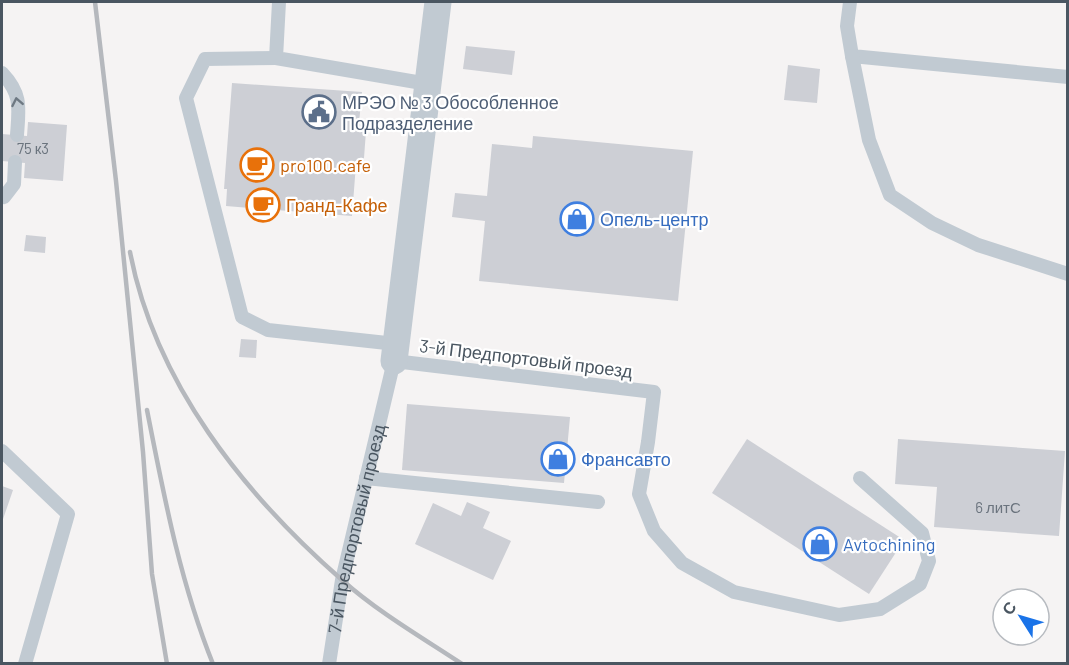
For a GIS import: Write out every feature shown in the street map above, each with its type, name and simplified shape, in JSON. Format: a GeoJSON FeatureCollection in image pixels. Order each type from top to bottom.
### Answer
{"type":"FeatureCollection","features":[{"type":"Feature","properties":{"kind":"street"},"geometry":{"type":"LineString","coordinates":[[395,352],[438,2]]}},
{"type":"Feature","properties":{"kind":"lane"},"geometry":{"type":"LineString","coordinates":[[279,2],[276,57],[428,84]]}},
{"type":"Feature","properties":{"kind":"lane"},"geometry":{"type":"LineString","coordinates":[[850,2],[848,26],[852,56],[869,140],[890,195],[932,223],[978,245],[1068,274]]}},
{"type":"Feature","properties":{"kind":"lane"},"geometry":{"type":"LineString","coordinates":[[852,56],[1068,77]]}},
{"type":"Feature","properties":{"kind":"lane","name":"3-й Предпортовый проезд"},"geometry":{"type":"LineString","coordinates":[[276,57],[205,59],[186,99],[242,317],[268,330],[654,392],[639,494],[654,531],[682,563],[734,591],[839,615],[880,609],[920,584],[929,561],[922,533],[860,478]]}},
{"type":"Feature","properties":{"kind":"lane"},"geometry":{"type":"LineString","coordinates":[[2,73],[9,80],[19,100],[17,135]]}},
{"type":"Feature","properties":{"kind":"lane"},"geometry":{"type":"LineString","coordinates":[[2,196],[4,197],[14,184],[15,162]]}},
{"type":"Feature","properties":{"kind":"lane","name":"7-й Предпортовый проезд"},"geometry":{"type":"LineString","coordinates":[[329,663],[342,580],[395,352]]}},
{"type":"Feature","properties":{"kind":"lane"},"geometry":{"type":"LineString","coordinates":[[2,451],[68,514],[25,663]]}},
{"type":"Feature","properties":{"kind":"lane"},"geometry":{"type":"LineString","coordinates":[[366,478],[598,502]]}},
{"type":"Feature","properties":{"kind":"building"},"geometry":{"type":"Polygon","coordinates":[[[466,46],[515,51],[512,75],[463,69],[466,46]]]}},
{"type":"Feature","properties":{"kind":"building"},"geometry":{"type":"Polygon","coordinates":[[[788,65],[820,69],[817,103],[784,100],[788,65]]]}},
{"type":"Feature","properties":{"kind":"building"},"geometry":{"type":"Polygon","coordinates":[[[232,83],[362,92],[359,123],[366,131],[364,158],[356,164],[352,216],[226,206],[227,189],[224,189],[232,83]]]}},
{"type":"Feature","properties":{"kind":"building"},"geometry":{"type":"Polygon","coordinates":[[[28,122],[67,125],[63,181],[24,178],[25,163],[2,161],[2,134],[27,136],[28,122]]]}},
{"type":"Feature","properties":{"kind":"building","name":"Опель-центр"},"geometry":{"type":"Polygon","coordinates":[[[533,136],[693,151],[678,301],[479,281],[485,221],[452,217],[455,193],[487,196],[492,144],[532,148],[533,136]]]}},
{"type":"Feature","properties":{"kind":"building"},"geometry":{"type":"Polygon","coordinates":[[[26,235],[46,237],[45,253],[24,251],[26,235]]]}},
{"type":"Feature","properties":{"kind":"building"},"geometry":{"type":"Polygon","coordinates":[[[241,339],[257,340],[256,358],[239,357],[241,339]]]}},
{"type":"Feature","properties":{"kind":"building"},"geometry":{"type":"Polygon","coordinates":[[[407,404],[570,417],[564,483],[402,470],[407,404]]]}},
{"type":"Feature","properties":{"kind":"building"},"geometry":{"type":"Polygon","coordinates":[[[747,439],[904,540],[869,594],[712,493],[747,439]]]}},
{"type":"Feature","properties":{"kind":"building"},"geometry":{"type":"Polygon","coordinates":[[[898,439],[1065,451],[1059,536],[934,527],[937,487],[895,484],[898,439]]]}},
{"type":"Feature","properties":{"kind":"building"},"geometry":{"type":"Polygon","coordinates":[[[2,486],[13,490],[2,522],[2,486]]]}},
{"type":"Feature","properties":{"kind":"building"},"geometry":{"type":"Polygon","coordinates":[[[467,502],[490,512],[483,528],[511,541],[493,580],[415,544],[433,503],[461,516],[467,502]]]}},
{"type":"Feature","properties":{"kind":"railway"},"geometry":{"type":"LineString","coordinates":[[95,2],[116,181],[143,452],[152,574],[167,664]]}},
{"type":"Feature","properties":{"kind":"railway"},"geometry":{"type":"LineString","coordinates":[[130,252],[142,300],[160,346],[182,391],[238,473],[306,547],[356,592],[385,614],[462,664]]}},
{"type":"Feature","properties":{"kind":"railway"},"geometry":{"type":"LineString","coordinates":[[147,410],[182,570],[213,664]]}},
{"type":"Feature","properties":{"kind":"place","name":"МРЭО № 3 Обособленное Подразделение"},"geometry":{"type":"Point","coordinates":[319,112]}},
{"type":"Feature","properties":{"kind":"place","name":"pro100.cafe"},"geometry":{"type":"Point","coordinates":[257,165]}},
{"type":"Feature","properties":{"kind":"place","name":"Гранд-Кафе"},"geometry":{"type":"Point","coordinates":[263,205]}},
{"type":"Feature","properties":{"kind":"place","name":"Опель-центр"},"geometry":{"type":"Point","coordinates":[577,219]}},
{"type":"Feature","properties":{"kind":"place","name":"Франсавто"},"geometry":{"type":"Point","coordinates":[558,459]}},
{"type":"Feature","properties":{"kind":"place","name":"Avtochining"},"geometry":{"type":"Point","coordinates":[820,544]}}]}
